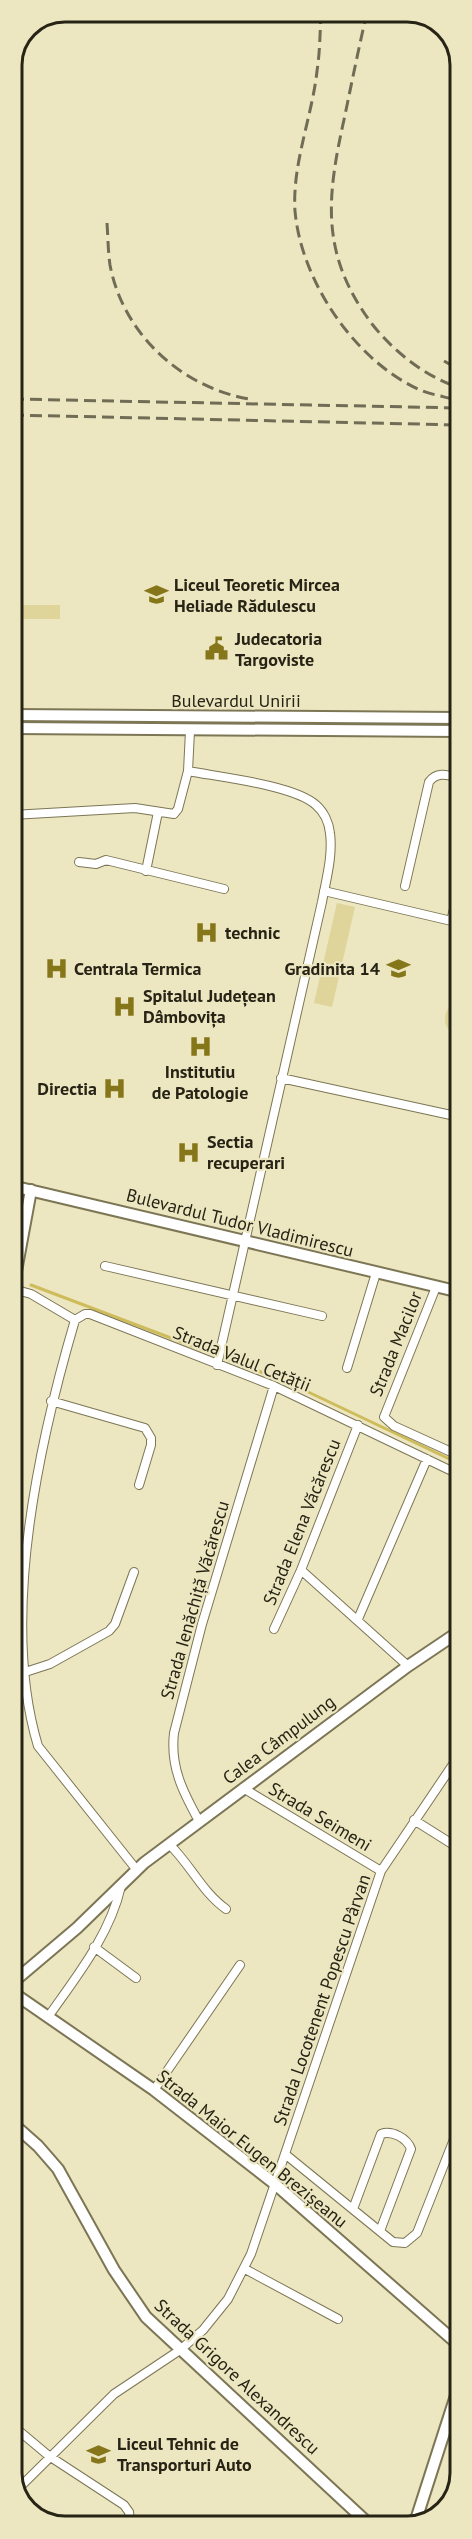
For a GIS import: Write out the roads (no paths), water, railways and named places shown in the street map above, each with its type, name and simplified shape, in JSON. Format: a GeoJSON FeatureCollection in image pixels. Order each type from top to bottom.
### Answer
{"type":"FeatureCollection","features":[{"type":"Feature","properties":{"kind":"street","name":"Bulevardul Unirii"},"geometry":{"type":"LineString","coordinates":[[22,716],[449,718]]}},
{"type":"Feature","properties":{"kind":"street"},"geometry":{"type":"LineString","coordinates":[[67,716],[67,729]]}},
{"type":"Feature","properties":{"kind":"street"},"geometry":{"type":"LineString","coordinates":[[22,814],[135,808],[171,815],[177,812],[188,771],[190,718]]}},
{"type":"Feature","properties":{"kind":"street","name":"Bulevardul Unirii"},"geometry":{"type":"LineString","coordinates":[[22,728],[449,731]]}},
{"type":"Feature","properties":{"kind":"street"},"geometry":{"type":"LineString","coordinates":[[188,771],[302,796],[315,804],[327,821],[330,833],[324,891],[217,1365]]}},
{"type":"Feature","properties":{"kind":"street"},"geometry":{"type":"LineString","coordinates":[[405,886],[429,782],[433,776],[449,776]]}},
{"type":"Feature","properties":{"kind":"street"},"geometry":{"type":"LineString","coordinates":[[146,871],[158,812]]}},
{"type":"Feature","properties":{"kind":"street"},"geometry":{"type":"LineString","coordinates":[[79,862],[96,864],[106,860],[224,889]]}},
{"type":"Feature","properties":{"kind":"street"},"geometry":{"type":"LineString","coordinates":[[324,891],[449,921]]}},
{"type":"Feature","properties":{"kind":"street"},"geometry":{"type":"LineString","coordinates":[[281,1077],[449,1115]]}},
{"type":"Feature","properties":{"kind":"street","name":"Bulevardul Tudor Vladimirescu"},"geometry":{"type":"LineString","coordinates":[[22,1188],[450,1290]]}},
{"type":"Feature","properties":{"kind":"street"},"geometry":{"type":"LineString","coordinates":[[22,1238],[31,1190]]}},
{"type":"Feature","properties":{"kind":"street"},"geometry":{"type":"LineString","coordinates":[[105,1266],[322,1316]]}},
{"type":"Feature","properties":{"kind":"street"},"geometry":{"type":"LineString","coordinates":[[347,1368],[376,1273]]}},
{"type":"Feature","properties":{"kind":"street","name":"Strada Macilor"},"geometry":{"type":"LineString","coordinates":[[436,1287],[384,1413],[386,1421],[394,1426],[450,1451]]}},
{"type":"Feature","properties":{"kind":"street"},"geometry":{"type":"LineString","coordinates":[[23,1293],[31,1294],[75,1320],[51,1401],[23,1532]]}},
{"type":"Feature","properties":{"kind":"street","name":"Strada Valul Cetății"},"geometry":{"type":"LineString","coordinates":[[75,1320],[85,1314],[90,1314],[274,1386],[450,1470]]}},
{"type":"Feature","properties":{"kind":"street","name":"Strada Ienăchiță Văcărescu"},"geometry":{"type":"LineString","coordinates":[[199,1821],[183,1792],[175,1769],[172,1750],[176,1723],[206,1613],[274,1386]]}},
{"type":"Feature","properties":{"kind":"street"},"geometry":{"type":"LineString","coordinates":[[51,1401],[144,1428],[151,1438],[151,1445],[140,1485]]}},
{"type":"Feature","properties":{"kind":"street","name":"Strada Elena Văcărescu"},"geometry":{"type":"LineString","coordinates":[[274,1629],[301,1570],[358,1425]]}},
{"type":"Feature","properties":{"kind":"street"},"geometry":{"type":"LineString","coordinates":[[358,1619],[427,1459]]}},
{"type":"Feature","properties":{"kind":"street"},"geometry":{"type":"LineString","coordinates":[[301,1570],[408,1666]]}},
{"type":"Feature","properties":{"kind":"street"},"geometry":{"type":"LineString","coordinates":[[23,1676],[109,1631],[115,1624],[134,1572]]}},
{"type":"Feature","properties":{"kind":"street","name":"Calea Câmpulung"},"geometry":{"type":"LineString","coordinates":[[23,1974],[82,1924],[136,1869],[408,1666],[450,1638]]}},
{"type":"Feature","properties":{"kind":"street"},"geometry":{"type":"LineString","coordinates":[[23,1699],[38,1746],[52,1767],[136,1869]]}},
{"type":"Feature","properties":{"kind":"street","name":"Strada Locotenent Popescu Pârvan"},"geometry":{"type":"LineString","coordinates":[[24,2483],[114,2394],[180,2350],[218,2313],[245,2269],[381,1871],[450,1769]]}},
{"type":"Feature","properties":{"kind":"street","name":"Strada Seimeni"},"geometry":{"type":"LineString","coordinates":[[243,1788],[381,1871]]}},
{"type":"Feature","properties":{"kind":"street"},"geometry":{"type":"LineString","coordinates":[[414,1820],[450,1843]]}},
{"type":"Feature","properties":{"kind":"street"},"geometry":{"type":"LineString","coordinates":[[168,1844],[189,1865],[209,1894],[226,1909]]}},
{"type":"Feature","properties":{"kind":"street","name":"Calea Câmpulung"},"geometry":{"type":"LineString","coordinates":[[48,2017],[94,1947],[112,1914],[122,1882]]}},
{"type":"Feature","properties":{"kind":"street"},"geometry":{"type":"LineString","coordinates":[[94,1947],[136,1978]]}},
{"type":"Feature","properties":{"kind":"street"},"geometry":{"type":"LineString","coordinates":[[154,2090],[240,1965]]}},
{"type":"Feature","properties":{"kind":"street","name":"Strada Maior Eugen Brezișeanu"},"geometry":{"type":"LineString","coordinates":[[23,2000],[154,2090],[275,2184],[450,2337]]}},
{"type":"Feature","properties":{"kind":"street"},"geometry":{"type":"LineString","coordinates":[[353,2209],[378,2138],[385,2132],[405,2139],[411,2149],[380,2231]]}},
{"type":"Feature","properties":{"kind":"street","name":"Strada Grigore Alexandrescu"},"geometry":{"type":"LineString","coordinates":[[23,2133],[58,2169],[136,2304],[180,2350],[361,2516]]}},
{"type":"Feature","properties":{"kind":"street"},"geometry":{"type":"LineString","coordinates":[[285,2154],[393,2242],[400,2244],[412,2239],[417,2233],[450,2150]]}},
{"type":"Feature","properties":{"kind":"street"},"geometry":{"type":"LineString","coordinates":[[245,2269],[338,2319]]}},
{"type":"Feature","properties":{"kind":"street"},"geometry":{"type":"LineString","coordinates":[[418,2515],[450,2414]]}},
{"type":"Feature","properties":{"kind":"street"},"geometry":{"type":"LineString","coordinates":[[23,2434],[49,2456],[124,2505],[130,2516]]}},
{"type":"Feature","properties":{"kind":"waterway"},"geometry":{"type":"LineString","coordinates":[[31,1285],[285,1381],[450,1459]]}},
{"type":"Feature","properties":{"kind":"railway"},"geometry":{"type":"LineString","coordinates":[[320,23],[317,71],[296,176],[295,211],[299,238],[320,291],[335,316],[353,339],[374,360],[396,377],[420,390],[449,398]]}},
{"type":"Feature","properties":{"kind":"railway"},"geometry":{"type":"LineString","coordinates":[[365,23],[334,172],[332,223],[335,248],[343,273],[355,298],[372,324],[401,354],[423,370],[449,384]]}},
{"type":"Feature","properties":{"kind":"railway"},"geometry":{"type":"LineString","coordinates":[[107,223],[110,265],[117,290],[142,335],[179,370],[200,383],[224,393],[249,399]]}},
{"type":"Feature","properties":{"kind":"railway"},"geometry":{"type":"LineString","coordinates":[[444,361],[449,364]]}},
{"type":"Feature","properties":{"kind":"railway"},"geometry":{"type":"LineString","coordinates":[[22,399],[449,408]]}},
{"type":"Feature","properties":{"kind":"railway"},"geometry":{"type":"LineString","coordinates":[[22,415],[449,425]]}},
{"type":"Feature","properties":{"kind":"place","name":"Liceul Teoretic Mircea Heliade Rădulescu"},"geometry":{"type":"Point","coordinates":[156,595]}},
{"type":"Feature","properties":{"kind":"place","name":"Judecatoria Targoviste"},"geometry":{"type":"Point","coordinates":[217,649]}},
{"type":"Feature","properties":{"kind":"place","name":"technic"},"geometry":{"type":"Point","coordinates":[207,933]}},
{"type":"Feature","properties":{"kind":"place","name":"Centrala Termica"},"geometry":{"type":"Point","coordinates":[56,969]}},
{"type":"Feature","properties":{"kind":"place","name":"Gradinita 14"},"geometry":{"type":"Point","coordinates":[398,969]}},
{"type":"Feature","properties":{"kind":"place","name":"Spitalul Județean Dâmbovița"},"geometry":{"type":"Point","coordinates":[125,1006]}},
{"type":"Feature","properties":{"kind":"place","name":"Institutiu de Patologie"},"geometry":{"type":"Point","coordinates":[200,1046]}},
{"type":"Feature","properties":{"kind":"place","name":"Directia"},"geometry":{"type":"Point","coordinates":[115,1089]}},
{"type":"Feature","properties":{"kind":"place","name":"Sectia recuperari"},"geometry":{"type":"Point","coordinates":[189,1152]}},
{"type":"Feature","properties":{"kind":"place","name":"Liceul Tehnic de Transporturi Auto"},"geometry":{"type":"Point","coordinates":[99,2454]}}]}
